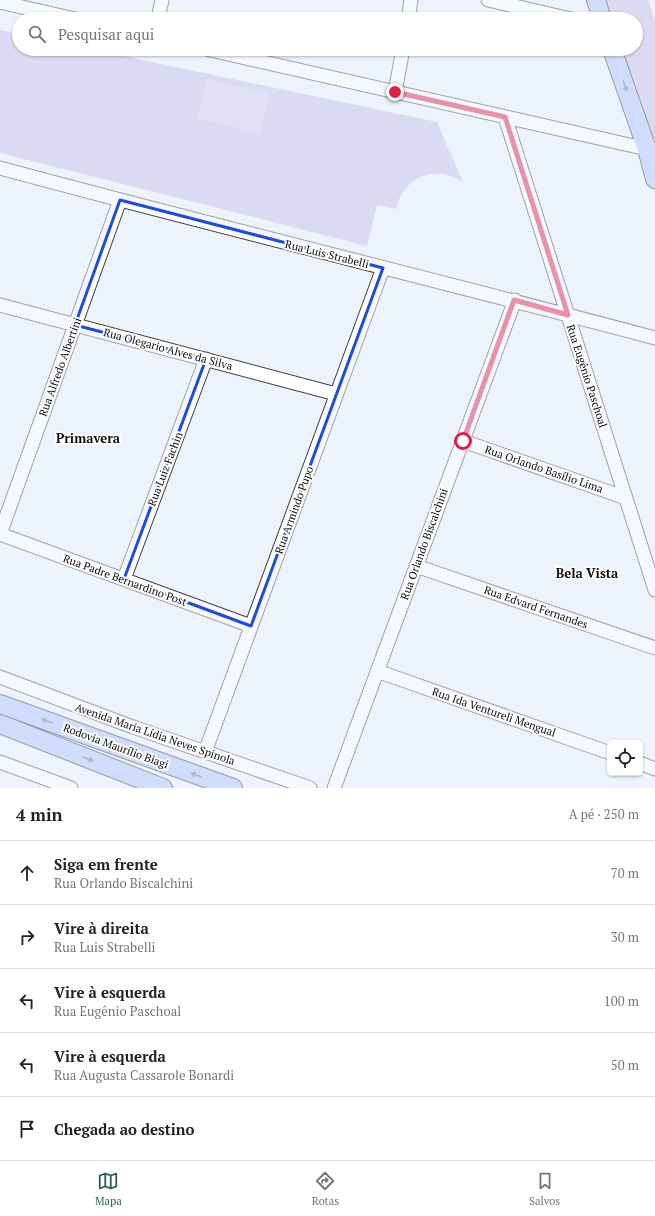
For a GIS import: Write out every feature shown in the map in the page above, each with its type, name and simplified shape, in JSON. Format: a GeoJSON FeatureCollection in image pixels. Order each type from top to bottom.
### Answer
{"type":"FeatureCollection","features":[{"type":"Feature","properties":{"kind":"main road"},"geometry":{"type":"LineString","coordinates":[[596,0],[600,12]]}},
{"type":"Feature","properties":{"kind":"main road"},"geometry":{"type":"LineString","coordinates":[[615,56],[651,149],[655,179]]}},
{"type":"Feature","properties":{"kind":"main road","name":"Rodovia Maurílio Biagi"},"geometry":{"type":"LineString","coordinates":[[0,704],[233,788]]}},
{"type":"Feature","properties":{"kind":"main road","name":"Rodovia Maurílio Biagi"},"geometry":{"type":"LineString","coordinates":[[0,724],[153,786]]}},
{"type":"Feature","properties":{"kind":"street"},"geometry":{"type":"LineString","coordinates":[[159,12],[162,0]]}},
{"type":"Feature","properties":{"kind":"street"},"geometry":{"type":"LineString","coordinates":[[409,12],[411,0]]}},
{"type":"Feature","properties":{"kind":"street"},"geometry":{"type":"LineString","coordinates":[[488,0],[540,12]]}},
{"type":"Feature","properties":{"kind":"street"},"geometry":{"type":"LineString","coordinates":[[0,2],[44,12]]}},
{"type":"Feature","properties":{"kind":"street"},"geometry":{"type":"LineString","coordinates":[[237,56],[651,149]]}},
{"type":"Feature","properties":{"kind":"street"},"geometry":{"type":"LineString","coordinates":[[395,92],[402,56]]}},
{"type":"Feature","properties":{"kind":"street","name":"Rua Eugênio Paschoal"},"geometry":{"type":"LineString","coordinates":[[505,117],[655,590]]}},
{"type":"Feature","properties":{"kind":"street","name":"Rua Luis Strabelli"},"geometry":{"type":"LineString","coordinates":[[0,168],[383,268],[514,300],[655,338]]}},
{"type":"Feature","properties":{"kind":"street","name":"Rua Alfredo Albertini"},"geometry":{"type":"LineString","coordinates":[[0,534],[120,200]]}},
{"type":"Feature","properties":{"kind":"street","name":"Rua Armindo Pupo"},"geometry":{"type":"LineString","coordinates":[[204,752],[383,268]]}},
{"type":"Feature","properties":{"kind":"street","name":"Rua Orlando Biscalchini"},"geometry":{"type":"LineString","coordinates":[[334,788],[514,300]]}},
{"type":"Feature","properties":{"kind":"street","name":"Rua Olegario Alves da Silva"},"geometry":{"type":"LineString","coordinates":[[0,305],[336,394]]}},
{"type":"Feature","properties":{"kind":"street","name":"Rua Luiz Fachin"},"geometry":{"type":"LineString","coordinates":[[124,579],[206,360]]}},
{"type":"Feature","properties":{"kind":"street","name":"Rua Orlando Basílio Lima"},"geometry":{"type":"LineString","coordinates":[[463,441],[626,498]]}},
{"type":"Feature","properties":{"kind":"street","name":"Rua Padre Bernardino Post"},"geometry":{"type":"LineString","coordinates":[[0,534],[251,626]]}},
{"type":"Feature","properties":{"kind":"street","name":"Rua Edvard Fernandes"},"geometry":{"type":"LineString","coordinates":[[416,566],[655,648]]}},
{"type":"Feature","properties":{"kind":"street","name":"Rua Ida Ventureli Mengual"},"geometry":{"type":"LineString","coordinates":[[377,671],[607,752]]}},
{"type":"Feature","properties":{"kind":"street","name":"Avenida Maria Lídia Neves Spinola"},"geometry":{"type":"LineString","coordinates":[[0,677],[133,728],[310,788]]}},
{"type":"Feature","properties":{"kind":"street"},"geometry":{"type":"LineString","coordinates":[[0,762],[71,788]]}},
{"type":"Feature","properties":{"kind":"street"},"geometry":{"type":"LineString","coordinates":[[643,765],[655,769]]}},
{"type":"Feature","properties":{"kind":"highlighted area"},"geometry":{"type":"Polygon","coordinates":[[[120,200],[383,268],[251,626],[124,579],[206,359],[75,325],[120,200]]]}},
{"type":"Feature","properties":{"kind":"shaded area"},"geometry":{"type":"Polygon","coordinates":[[[604,0],[648,0],[655,21],[655,139],[652,138],[623,56],[643,56],[643,12],[608,12],[604,0]]]}},
{"type":"Feature","properties":{"kind":"shaded area"},"geometry":{"type":"Polygon","coordinates":[[[0,30],[12,33],[12,56],[123,56],[437,122],[463,182],[442,174],[431,174],[413,182],[405,189],[396,209],[377,205],[367,246],[0,153],[0,30]]]}},
{"type":"Feature","properties":{"kind":"shaded area"},"geometry":{"type":"Polygon","coordinates":[[[206,79],[270,93],[261,133],[198,119],[206,79]]]}},
{"type":"Feature","properties":{"kind":"district","name":"Primavera"},"geometry":{"type":"Point","coordinates":[88,438]}},
{"type":"Feature","properties":{"kind":"district","name":"Bela Vista"},"geometry":{"type":"Point","coordinates":[587,573]}},
{"type":"Feature","properties":{"kind":"route"},"geometry":{"type":"LineString","coordinates":[[395,92],[505,117],[568,315],[514,300],[463,441]]}}]}
